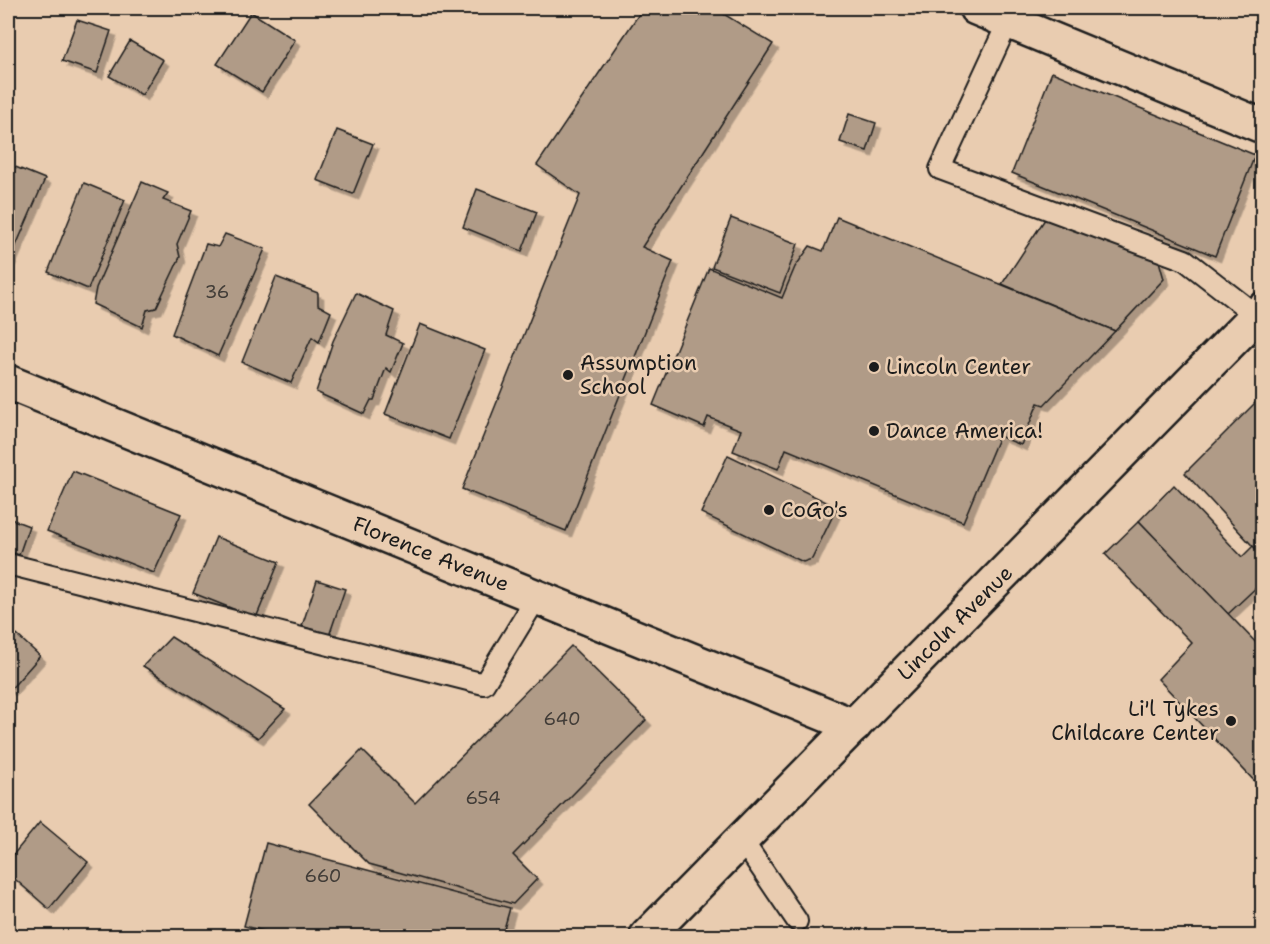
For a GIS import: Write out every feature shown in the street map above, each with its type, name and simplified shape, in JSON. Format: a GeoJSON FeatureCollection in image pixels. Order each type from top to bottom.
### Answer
{"type":"FeatureCollection","features":[{"type":"Feature","properties":{"kind":"street"},"geometry":{"type":"LineString","coordinates":[[976,8],[1263,126]]}},
{"type":"Feature","properties":{"kind":"street","name":"Lincoln Avenue"},"geometry":{"type":"LineString","coordinates":[[647,936],[1260,313]]}},
{"type":"Feature","properties":{"kind":"street","name":"Florence Avenue"},"geometry":{"type":"LineString","coordinates":[[8,382],[854,726]]}},
{"type":"Feature","properties":{"kind":"lane"},"geometry":{"type":"LineString","coordinates":[[1009,20],[940,169],[1185,260],[1260,313]]}},
{"type":"Feature","properties":{"kind":"lane"},"geometry":{"type":"LineString","coordinates":[[8,564],[484,684],[537,597]]}},
{"type":"Feature","properties":{"kind":"lane"},"geometry":{"type":"LineString","coordinates":[[742,840],[798,921]]}},
{"type":"Feature","properties":{"kind":"building","name":"Assumption School"},"geometry":{"type":"Polygon","coordinates":[[[643,8],[714,8],[773,44],[642,247],[673,261],[566,531],[462,489],[580,195],[537,165],[643,8]]]}},
{"type":"Feature","properties":{"kind":"building"},"geometry":{"type":"Polygon","coordinates":[[[251,12],[295,40],[262,92],[217,64],[251,12]]]}},
{"type":"Feature","properties":{"kind":"building"},"geometry":{"type":"Polygon","coordinates":[[[77,20],[111,31],[97,73],[62,61],[77,20]]]}},
{"type":"Feature","properties":{"kind":"building"},"geometry":{"type":"Polygon","coordinates":[[[130,41],[163,60],[142,95],[109,76],[130,41]]]}},
{"type":"Feature","properties":{"kind":"building"},"geometry":{"type":"Polygon","coordinates":[[[1052,72],[1255,155],[1215,256],[1012,173],[1052,72]]]}},
{"type":"Feature","properties":{"kind":"building"},"geometry":{"type":"Polygon","coordinates":[[[849,114],[876,123],[867,151],[840,142],[849,114]]]}},
{"type":"Feature","properties":{"kind":"building"},"geometry":{"type":"Polygon","coordinates":[[[337,130],[373,144],[353,194],[317,180],[337,130]]]}},
{"type":"Feature","properties":{"kind":"building"},"geometry":{"type":"Polygon","coordinates":[[[8,164],[45,179],[8,264],[8,164]]]}},
{"type":"Feature","properties":{"kind":"building"},"geometry":{"type":"Polygon","coordinates":[[[142,182],[168,193],[163,200],[191,211],[177,244],[180,257],[156,308],[147,310],[142,327],[93,304],[96,288],[142,182]]]}},
{"type":"Feature","properties":{"kind":"building"},"geometry":{"type":"Polygon","coordinates":[[[84,183],[125,200],[88,289],[48,272],[84,183]]]}},
{"type":"Feature","properties":{"kind":"building"},"geometry":{"type":"Polygon","coordinates":[[[477,189],[537,212],[522,251],[463,227],[477,189]]]}},
{"type":"Feature","properties":{"kind":"building"},"geometry":{"type":"Polygon","coordinates":[[[1047,216],[1159,261],[1164,279],[1115,331],[1002,284],[1047,216]]]}},
{"type":"Feature","properties":{"kind":"building","name":"Lincoln Center"},"geometry":{"type":"Polygon","coordinates":[[[837,217],[1115,331],[1044,405],[1038,403],[1021,445],[999,436],[963,522],[786,449],[778,469],[733,451],[741,430],[708,417],[704,427],[653,405],[709,268],[782,298],[795,267],[810,246],[823,251],[837,217]]]}},
{"type":"Feature","properties":{"kind":"building"},"geometry":{"type":"Polygon","coordinates":[[[731,218],[798,244],[780,293],[712,267],[731,218]]]}},
{"type":"Feature","properties":{"kind":"building"},"geometry":{"type":"Polygon","coordinates":[[[225,234],[265,249],[218,356],[172,334],[206,244],[218,247],[225,234]]]}},
{"type":"Feature","properties":{"kind":"building"},"geometry":{"type":"Polygon","coordinates":[[[276,277],[318,293],[318,305],[331,312],[319,342],[312,337],[291,383],[242,362],[276,277]]]}},
{"type":"Feature","properties":{"kind":"building"},"geometry":{"type":"Polygon","coordinates":[[[356,293],[394,311],[386,335],[403,343],[391,372],[386,368],[374,400],[371,400],[364,414],[316,392],[333,341],[356,293]]]}},
{"type":"Feature","properties":{"kind":"building"},"geometry":{"type":"Polygon","coordinates":[[[420,324],[485,350],[449,439],[385,414],[420,324]]]}},
{"type":"Feature","properties":{"kind":"building"},"geometry":{"type":"Polygon","coordinates":[[[1262,396],[1262,556],[1185,473],[1262,396]]]}},
{"type":"Feature","properties":{"kind":"building","name":"CoGo's"},"geometry":{"type":"Polygon","coordinates":[[[728,455],[837,507],[812,559],[803,562],[701,513],[728,455]]]}},
{"type":"Feature","properties":{"kind":"building"},"geometry":{"type":"Polygon","coordinates":[[[73,471],[181,514],[154,573],[47,531],[73,471]]]}},
{"type":"Feature","properties":{"kind":"building"},"geometry":{"type":"Polygon","coordinates":[[[1174,485],[1242,557],[1253,546],[1262,556],[1262,582],[1228,614],[1139,521],[1174,485]]]}},
{"type":"Feature","properties":{"kind":"building"},"geometry":{"type":"Polygon","coordinates":[[[8,518],[29,526],[19,555],[8,551],[8,518]]]}},
{"type":"Feature","properties":{"kind":"building"},"geometry":{"type":"Polygon","coordinates":[[[1139,521],[1262,649],[1262,789],[1158,679],[1192,643],[1105,554],[1139,521]]]}},
{"type":"Feature","properties":{"kind":"building"},"geometry":{"type":"Polygon","coordinates":[[[216,537],[279,562],[256,618],[193,593],[216,537]]]}},
{"type":"Feature","properties":{"kind":"building"},"geometry":{"type":"Polygon","coordinates":[[[317,580],[345,589],[329,636],[302,626],[317,580]]]}},
{"type":"Feature","properties":{"kind":"building"},"geometry":{"type":"Polygon","coordinates":[[[8,627],[40,656],[10,690],[8,688],[8,627]]]}},
{"type":"Feature","properties":{"kind":"building"},"geometry":{"type":"Polygon","coordinates":[[[171,637],[285,709],[258,738],[143,666],[171,637]]]}},
{"type":"Feature","properties":{"kind":"building"},"geometry":{"type":"Polygon","coordinates":[[[571,646],[646,720],[513,855],[537,879],[513,904],[369,864],[309,804],[362,750],[415,803],[571,646]]]}},
{"type":"Feature","properties":{"kind":"building"},"geometry":{"type":"Polygon","coordinates":[[[40,822],[88,862],[49,909],[8,873],[8,861],[40,822]]]}},
{"type":"Feature","properties":{"kind":"building"},"geometry":{"type":"Polygon","coordinates":[[[266,843],[510,908],[502,936],[284,936],[244,926],[266,843]]]}},
{"type":"Feature","properties":{"kind":"place","name":"Lincoln Center"},"geometry":{"type":"Point","coordinates":[874,367]}},
{"type":"Feature","properties":{"kind":"place","name":"Assumption School"},"geometry":{"type":"Point","coordinates":[568,375]}},
{"type":"Feature","properties":{"kind":"place","name":"Dance America!"},"geometry":{"type":"Point","coordinates":[874,431]}},
{"type":"Feature","properties":{"kind":"place","name":"CoGo's"},"geometry":{"type":"Point","coordinates":[769,510]}},
{"type":"Feature","properties":{"kind":"place","name":"Li'l Tykes Childcare Center"},"geometry":{"type":"Point","coordinates":[1231,721]}}]}
